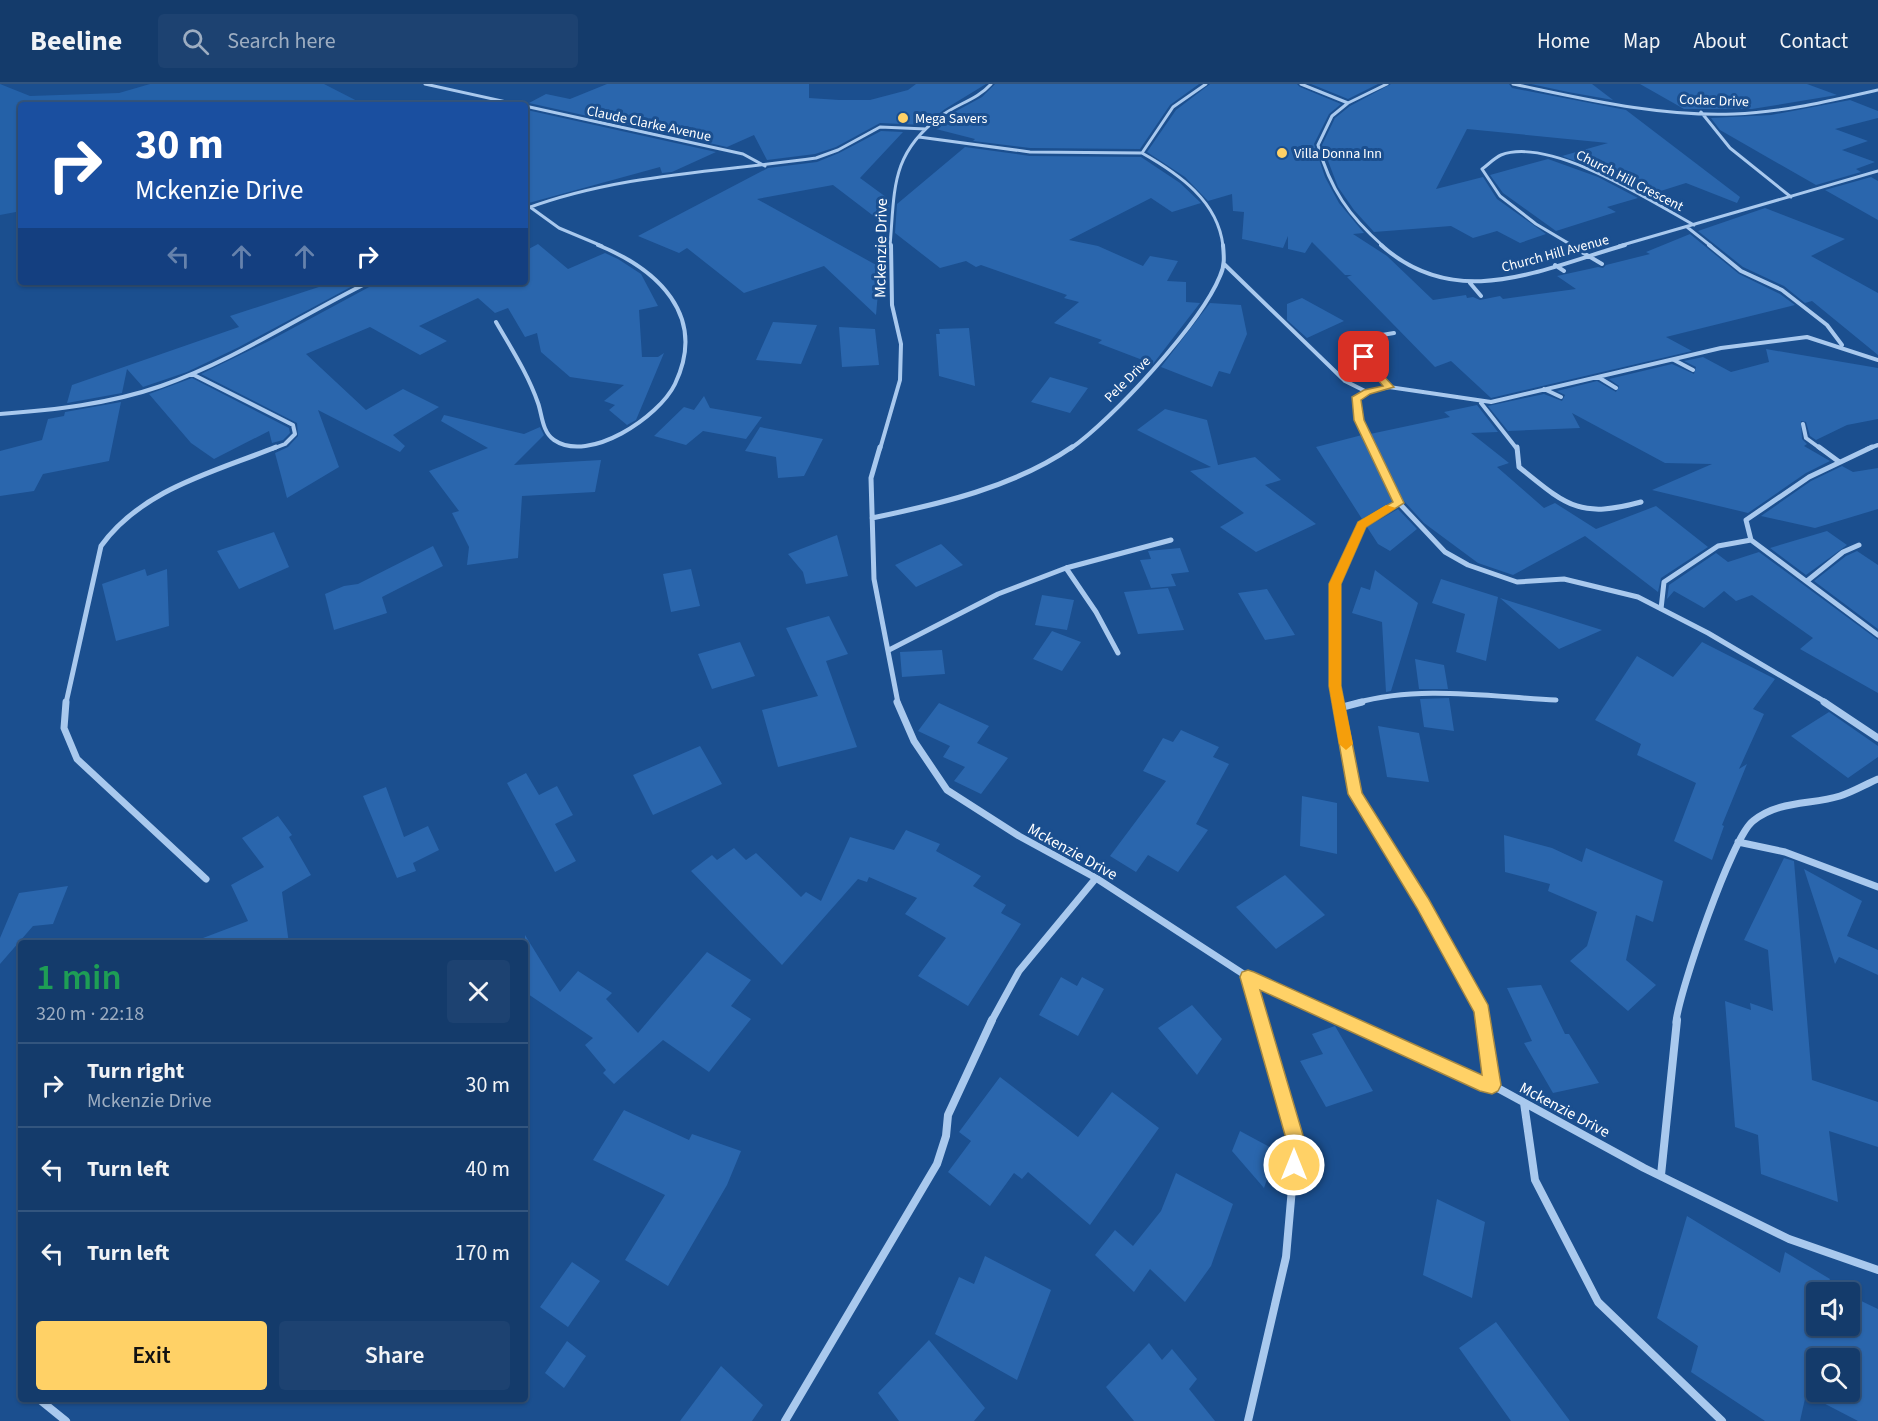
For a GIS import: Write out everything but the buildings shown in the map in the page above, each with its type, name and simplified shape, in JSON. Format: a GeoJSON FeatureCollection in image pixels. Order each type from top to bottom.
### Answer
{"type":"FeatureCollection","features":[{"type":"Feature","properties":{"kind":"street"},"geometry":{"type":"LineString","coordinates":[[425,84],[506,102]]}},
{"type":"Feature","properties":{"kind":"street","name":"Mckenzie Drive"},"geometry":{"type":"LineString","coordinates":[[991,84],[984,92],[942,115],[926,129],[901,159],[896,183],[890,252],[892,305],[901,344],[900,380],[871,478],[874,579],[897,701],[914,741],[947,790],[1019,836],[1096,878],[1248,977],[1480,1083],[1492,1085],[1661,1175],[1789,1239],[1878,1270]]}},
{"type":"Feature","properties":{"kind":"street"},"geometry":{"type":"LineString","coordinates":[[1142,153],[1173,107],[1206,84]]}},
{"type":"Feature","properties":{"kind":"street"},"geometry":{"type":"LineString","coordinates":[[1301,84],[1348,103]]}},
{"type":"Feature","properties":{"kind":"street","name":"Church Hill Avenue"},"geometry":{"type":"LineString","coordinates":[[1387,84],[1348,103],[1332,116],[1318,145],[1327,176],[1350,211],[1387,251],[1408,264],[1441,277],[1470,283],[1508,279],[1878,171]]}},
{"type":"Feature","properties":{"kind":"street","name":"Codac Drive"},"geometry":{"type":"LineString","coordinates":[[1513,84],[1622,105],[1701,112],[1760,112],[1833,101],[1878,90]]}},
{"type":"Feature","properties":{"kind":"street","name":"Claude Clarke Avenue"},"geometry":{"type":"LineString","coordinates":[[528,107],[743,154],[766,166]]}},
{"type":"Feature","properties":{"kind":"street"},"geometry":{"type":"LineString","coordinates":[[1701,112],[1708,125],[1745,163],[1791,197]]}},
{"type":"Feature","properties":{"kind":"street"},"geometry":{"type":"LineString","coordinates":[[528,208],[588,189],[649,178],[766,166],[828,155],[880,127],[926,129]]}},
{"type":"Feature","properties":{"kind":"street"},"geometry":{"type":"LineString","coordinates":[[919,137],[1004,151],[1063,156],[1142,153],[1169,168],[1197,189],[1214,214],[1222,241],[1224,264],[1345,381],[1367,392]]}},
{"type":"Feature","properties":{"kind":"street","name":"Church Hill Crescent"},"geometry":{"type":"LineString","coordinates":[[1586,256],[1500,196],[1482,169],[1501,155],[1509,154],[1526,152],[1565,159],[1694,225]]}},
{"type":"Feature","properties":{"kind":"street"},"geometry":{"type":"LineString","coordinates":[[496,322],[528,376],[547,432],[560,443],[596,444],[643,422],[670,393],[681,363],[685,327],[672,296],[645,270],[618,251],[566,231],[528,209]]}},
{"type":"Feature","properties":{"kind":"street"},"geometry":{"type":"LineString","coordinates":[[1687,227],[1734,266],[1782,290],[1827,325],[1845,348]]}},
{"type":"Feature","properties":{"kind":"street"},"geometry":{"type":"LineString","coordinates":[[1586,256],[1602,264]]}},
{"type":"Feature","properties":{"kind":"street","name":"Pele Drive"},"geometry":{"type":"LineString","coordinates":[[872,518],[912,510],[995,486],[1067,451],[1122,400],[1180,340],[1211,293],[1224,264]]}},
{"type":"Feature","properties":{"kind":"street"},"geometry":{"type":"LineString","coordinates":[[1555,265],[1564,271]]}},
{"type":"Feature","properties":{"kind":"street"},"geometry":{"type":"LineString","coordinates":[[1470,283],[1482,296]]}},
{"type":"Feature","properties":{"kind":"street"},"geometry":{"type":"LineString","coordinates":[[0,414],[40,411],[124,397],[192,374],[363,285]]}},
{"type":"Feature","properties":{"kind":"street"},"geometry":{"type":"LineString","coordinates":[[1389,387],[1364,357],[1376,344],[1377,336],[1394,333]]}},
{"type":"Feature","properties":{"kind":"street"},"geometry":{"type":"LineString","coordinates":[[1878,360],[1871,355],[1807,337],[1721,348],[1481,403],[1389,387],[1367,392],[1355,399],[1359,420],[1399,503],[1444,552],[1468,565],[1517,582],[1564,579],[1638,597],[1708,633],[1847,715],[1878,738]]}},
{"type":"Feature","properties":{"kind":"street"},"geometry":{"type":"LineString","coordinates":[[1871,355],[1877,351]]}},
{"type":"Feature","properties":{"kind":"street"},"geometry":{"type":"LineString","coordinates":[[1673,360],[1693,370]]}},
{"type":"Feature","properties":{"kind":"street"},"geometry":{"type":"LineString","coordinates":[[192,374],[293,425],[295,434],[285,444],[170,489],[142,504],[116,525],[101,546],[66,695],[64,728],[77,759],[206,879]]}},
{"type":"Feature","properties":{"kind":"street"},"geometry":{"type":"LineString","coordinates":[[1597,377],[1616,388]]}},
{"type":"Feature","properties":{"kind":"street"},"geometry":{"type":"LineString","coordinates":[[1544,388],[1561,397]]}},
{"type":"Feature","properties":{"kind":"street"},"geometry":{"type":"LineString","coordinates":[[1481,403],[1517,447],[1519,467],[1566,505],[1591,512],[1613,511],[1641,502]]}},
{"type":"Feature","properties":{"kind":"street"},"geometry":{"type":"LineString","coordinates":[[1803,424],[1806,438],[1838,461]]}},
{"type":"Feature","properties":{"kind":"street"},"geometry":{"type":"LineString","coordinates":[[1878,445],[1838,461],[1782,492],[1746,520],[1751,540],[1878,635]]}},
{"type":"Feature","properties":{"kind":"street"},"geometry":{"type":"LineString","coordinates":[[1399,503],[1362,524],[1335,584],[1335,686],[1355,794],[1423,903],[1482,1011],[1492,1085]]}},
{"type":"Feature","properties":{"kind":"street"},"geometry":{"type":"LineString","coordinates":[[889,650],[998,594],[1066,568],[1171,540]]}},
{"type":"Feature","properties":{"kind":"street"},"geometry":{"type":"LineString","coordinates":[[1661,609],[1664,582],[1718,546],[1751,540]]}},
{"type":"Feature","properties":{"kind":"street"},"geometry":{"type":"LineString","coordinates":[[1807,581],[1843,552],[1859,545]]}},
{"type":"Feature","properties":{"kind":"street"},"geometry":{"type":"LineString","coordinates":[[1066,568],[1096,612],[1118,653]]}},
{"type":"Feature","properties":{"kind":"street"},"geometry":{"type":"LineString","coordinates":[[1339,708],[1374,698],[1430,694],[1556,700]]}},
{"type":"Feature","properties":{"kind":"street"},"geometry":{"type":"LineString","coordinates":[[1661,1175],[1678,1005],[1738,842],[1752,820],[1794,802],[1839,796],[1878,779]]}},
{"type":"Feature","properties":{"kind":"street"},"geometry":{"type":"LineString","coordinates":[[1738,842],[1785,852],[1878,887]]}},
{"type":"Feature","properties":{"kind":"street"},"geometry":{"type":"LineString","coordinates":[[785,1421],[937,1164],[946,1136],[948,1115],[978,1046],[1019,971],[1096,878]]}},
{"type":"Feature","properties":{"kind":"street"},"geometry":{"type":"LineString","coordinates":[[1248,977],[1296,1142],[1286,1257],[1248,1421]]}},
{"type":"Feature","properties":{"kind":"street"},"geometry":{"type":"LineString","coordinates":[[1524,1103],[1535,1180],[1598,1302],[1722,1421]]}},
{"type":"Feature","properties":{"kind":"street"},"geometry":{"type":"LineString","coordinates":[[42,1402],[66,1421]]}},
{"type":"Feature","properties":{"kind":"shaded area"},"geometry":{"type":"Polygon","coordinates":[[[0,84],[30,96],[119,93],[150,84],[324,84],[359,102],[18,102],[18,212],[0,215],[0,84]]]}},
{"type":"Feature","properties":{"kind":"slow traffic"},"geometry":{"type":"LineString","coordinates":[[1346,744],[1335,686],[1335,584],[1362,524],[1390,508]]}},
{"type":"Feature","properties":{"kind":"place","name":"Mega Savers"},"geometry":{"type":"Point","coordinates":[903,118]}},
{"type":"Feature","properties":{"kind":"place","name":"Villa Donna Inn"},"geometry":{"type":"Point","coordinates":[1282,153]}},
{"type":"Feature","properties":{"kind":"route"},"geometry":{"type":"LineString","coordinates":[[1294,1165],[1296,1142],[1248,977],[1480,1083],[1492,1085],[1482,1011],[1423,903],[1355,794],[1335,686],[1335,584],[1362,524],[1399,503],[1359,420],[1355,399],[1367,392],[1389,387],[1364,357]]}}]}
